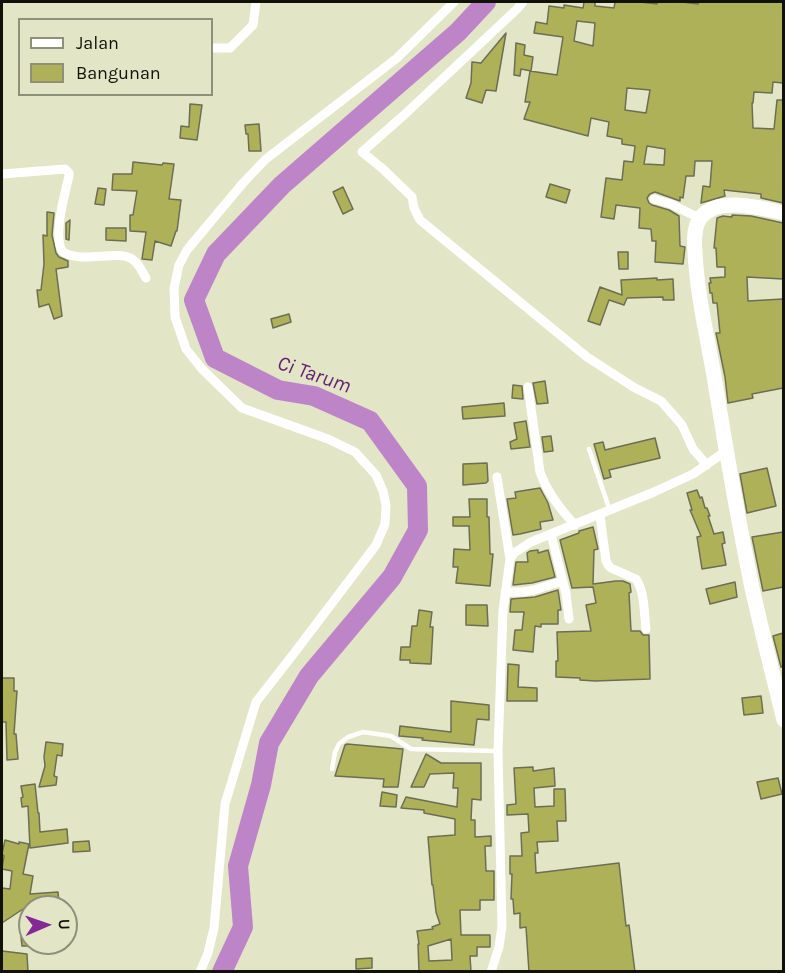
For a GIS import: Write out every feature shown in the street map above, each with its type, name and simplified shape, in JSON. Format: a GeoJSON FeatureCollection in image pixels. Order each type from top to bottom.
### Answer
{"type":"FeatureCollection","features":[{"type":"Feature","properties":{"kind":"main road"},"geometry":{"type":"LineString","coordinates":[[783,213],[755,207],[721,206],[699,218],[695,238],[698,281],[726,452],[752,588],[783,720]]}},
{"type":"Feature","properties":{"kind":"street"},"geometry":{"type":"LineString","coordinates":[[213,48],[230,48],[251,28],[255,18],[256,2]]}},
{"type":"Feature","properties":{"kind":"street"},"geometry":{"type":"LineString","coordinates":[[200,972],[208,954],[214,928],[225,804],[256,702],[376,545],[385,524],[386,505],[376,475],[355,452],[328,439],[242,408],[202,369],[186,349],[175,317],[174,288],[179,265],[187,250],[266,159],[397,58],[454,2]]}},
{"type":"Feature","properties":{"kind":"street"},"geometry":{"type":"LineString","coordinates":[[523,2],[413,107],[362,152],[412,197],[420,220],[587,357],[635,388],[661,401],[682,425],[693,449],[707,465]]}},
{"type":"Feature","properties":{"kind":"street"},"geometry":{"type":"LineString","coordinates":[[2,174],[67,171],[69,176],[58,239],[62,251],[70,256],[132,258],[146,278]]}},
{"type":"Feature","properties":{"kind":"street"},"geometry":{"type":"LineString","coordinates":[[654,199],[671,204],[699,218]]}},
{"type":"Feature","properties":{"kind":"street"},"geometry":{"type":"LineString","coordinates":[[528,387],[540,472],[553,497],[575,525]]}},
{"type":"Feature","properties":{"kind":"street"},"geometry":{"type":"LineString","coordinates":[[510,559],[514,553],[531,542],[693,474],[726,452]]}},
{"type":"Feature","properties":{"kind":"street"},"geometry":{"type":"LineString","coordinates":[[491,972],[499,947],[502,926],[498,751],[502,633],[510,559],[497,477]]}},
{"type":"Feature","properties":{"kind":"street"},"geometry":{"type":"LineString","coordinates":[[600,514],[606,561],[610,568],[638,582],[646,629]]}},
{"type":"Feature","properties":{"kind":"street"},"geometry":{"type":"LineString","coordinates":[[551,534],[563,581],[569,618]]}},
{"type":"Feature","properties":{"kind":"street"},"geometry":{"type":"LineString","coordinates":[[505,592],[534,590],[563,581]]}},
{"type":"Feature","properties":{"kind":"lane"},"geometry":{"type":"LineString","coordinates":[[589,448],[610,510]]}},
{"type":"Feature","properties":{"kind":"lane"},"geometry":{"type":"LineString","coordinates":[[332,770],[339,744],[348,737],[363,732],[391,736],[411,749],[498,751]]}},
{"type":"Feature","properties":{"kind":"building"},"geometry":{"type":"Polygon","coordinates":[[[584,2],[595,2],[595,6],[614,8],[615,2],[698,4],[699,2],[783,2],[783,83],[773,82],[772,93],[754,92],[752,103],[753,128],[774,129],[777,100],[783,100],[783,203],[761,198],[761,194],[724,190],[725,196],[701,203],[703,186],[710,187],[712,161],[695,161],[694,176],[686,176],[683,198],[680,197],[680,201],[655,192],[647,198],[652,205],[679,216],[680,246],[685,247],[683,264],[655,262],[656,241],[652,241],[651,229],[639,228],[640,208],[616,205],[614,219],[601,217],[606,178],[622,180],[624,161],[633,162],[635,146],[622,144],[622,139],[607,136],[609,122],[591,118],[588,136],[524,119],[530,102],[525,102],[530,71],[557,75],[563,37],[534,33],[536,22],[547,24],[549,6],[564,8],[564,5],[583,8],[584,2]],[[577,21],[574,41],[593,46],[595,23],[577,21]],[[627,88],[625,110],[646,113],[650,90],[627,88]],[[647,146],[644,164],[664,165],[665,149],[647,146]]]}},
{"type":"Feature","properties":{"kind":"building"},"geometry":{"type":"Polygon","coordinates":[[[506,33],[496,91],[486,90],[482,103],[466,98],[471,83],[472,62],[481,63],[506,33]]]}},
{"type":"Feature","properties":{"kind":"building"},"geometry":{"type":"Polygon","coordinates":[[[516,43],[525,45],[524,55],[533,57],[531,71],[521,69],[520,76],[514,75],[516,43]]]}},
{"type":"Feature","properties":{"kind":"building"},"geometry":{"type":"Polygon","coordinates":[[[190,104],[202,105],[197,140],[180,138],[181,126],[189,127],[190,104]]]}},
{"type":"Feature","properties":{"kind":"building"},"geometry":{"type":"Polygon","coordinates":[[[259,124],[261,151],[249,151],[245,125],[259,124]]]}},
{"type":"Feature","properties":{"kind":"building"},"geometry":{"type":"Polygon","coordinates":[[[133,162],[174,164],[169,199],[181,200],[177,231],[171,246],[155,241],[152,260],[142,259],[146,232],[130,231],[130,215],[133,215],[137,191],[112,190],[113,174],[132,174],[133,162]]]}},
{"type":"Feature","properties":{"kind":"building"},"geometry":{"type":"Polygon","coordinates":[[[550,184],[570,190],[566,203],[546,197],[550,184]]]}},
{"type":"Feature","properties":{"kind":"building"},"geometry":{"type":"Polygon","coordinates":[[[343,187],[353,209],[343,214],[333,192],[343,187]]]}},
{"type":"Feature","properties":{"kind":"building"},"geometry":{"type":"Polygon","coordinates":[[[98,188],[106,189],[104,205],[95,204],[98,188]]]}},
{"type":"Feature","properties":{"kind":"building"},"geometry":{"type":"Polygon","coordinates":[[[47,212],[54,213],[52,235],[56,253],[68,261],[68,267],[56,269],[62,316],[54,319],[49,304],[39,307],[37,290],[41,290],[44,264],[43,235],[47,236],[47,212]]]}},
{"type":"Feature","properties":{"kind":"building"},"geometry":{"type":"Polygon","coordinates":[[[732,215],[751,216],[783,223],[783,279],[747,277],[748,301],[783,299],[783,388],[752,394],[753,398],[728,403],[716,333],[720,333],[717,303],[713,303],[709,283],[711,283],[710,278],[725,277],[725,267],[717,267],[716,248],[714,248],[717,218],[732,217],[732,215]]]}},
{"type":"Feature","properties":{"kind":"building"},"geometry":{"type":"Polygon","coordinates":[[[70,220],[69,240],[66,239],[66,223],[70,220]]]}},
{"type":"Feature","properties":{"kind":"building"},"geometry":{"type":"Polygon","coordinates":[[[106,228],[126,228],[126,241],[106,240],[106,228]]]}},
{"type":"Feature","properties":{"kind":"building"},"geometry":{"type":"Polygon","coordinates":[[[618,252],[628,252],[628,269],[619,269],[618,252]]]}},
{"type":"Feature","properties":{"kind":"building"},"geometry":{"type":"Polygon","coordinates":[[[657,278],[657,280],[673,279],[674,300],[663,300],[663,297],[627,298],[624,305],[609,300],[600,325],[588,321],[600,287],[622,295],[621,280],[657,278]]]}},
{"type":"Feature","properties":{"kind":"building"},"geometry":{"type":"Polygon","coordinates":[[[289,314],[291,322],[273,328],[271,319],[289,314]]]}},
{"type":"Feature","properties":{"kind":"building"},"geometry":{"type":"Polygon","coordinates":[[[545,381],[548,403],[537,404],[533,383],[545,381]]]}},
{"type":"Feature","properties":{"kind":"building"},"geometry":{"type":"Polygon","coordinates":[[[513,385],[522,386],[523,399],[512,398],[513,385]]]}},
{"type":"Feature","properties":{"kind":"building"},"geometry":{"type":"Polygon","coordinates":[[[504,403],[505,416],[463,419],[462,407],[504,403]]]}},
{"type":"Feature","properties":{"kind":"building"},"geometry":{"type":"Polygon","coordinates":[[[526,421],[530,447],[511,449],[510,442],[517,439],[514,423],[526,421]]]}},
{"type":"Feature","properties":{"kind":"building"},"geometry":{"type":"Polygon","coordinates":[[[551,436],[553,451],[544,452],[542,437],[551,436]]]}},
{"type":"Feature","properties":{"kind":"building"},"geometry":{"type":"Polygon","coordinates":[[[655,438],[660,458],[609,470],[611,477],[604,479],[594,444],[603,442],[605,450],[655,438]]]}},
{"type":"Feature","properties":{"kind":"building"},"geometry":{"type":"Polygon","coordinates":[[[487,463],[488,481],[486,483],[463,485],[463,464],[487,463]]]}},
{"type":"Feature","properties":{"kind":"building"},"geometry":{"type":"Polygon","coordinates":[[[767,468],[776,506],[747,513],[740,474],[767,468]]]}},
{"type":"Feature","properties":{"kind":"building"},"geometry":{"type":"Polygon","coordinates":[[[540,488],[553,520],[540,522],[541,529],[513,535],[507,499],[516,498],[515,492],[540,488]]]}},
{"type":"Feature","properties":{"kind":"building"},"geometry":{"type":"Polygon","coordinates":[[[697,490],[707,508],[714,534],[723,532],[725,543],[722,544],[726,565],[702,569],[697,537],[701,536],[690,510],[692,510],[687,493],[697,490]]]}},
{"type":"Feature","properties":{"kind":"building"},"geometry":{"type":"Polygon","coordinates":[[[469,499],[487,499],[490,554],[493,554],[490,586],[456,583],[458,567],[453,567],[454,549],[470,550],[469,526],[453,526],[453,517],[470,517],[469,499]]]}},
{"type":"Feature","properties":{"kind":"building"},"geometry":{"type":"Polygon","coordinates":[[[593,527],[598,549],[594,550],[593,584],[623,581],[630,584],[631,631],[640,631],[643,635],[649,635],[650,679],[595,681],[556,677],[557,632],[591,631],[586,605],[596,603],[593,587],[572,588],[560,540],[593,527]]]}},
{"type":"Feature","properties":{"kind":"building"},"geometry":{"type":"Polygon","coordinates":[[[783,532],[783,587],[763,591],[752,537],[783,532]]]}},
{"type":"Feature","properties":{"kind":"building"},"geometry":{"type":"Polygon","coordinates":[[[538,550],[538,553],[548,550],[555,577],[513,585],[516,562],[528,562],[527,553],[538,550]]]}},
{"type":"Feature","properties":{"kind":"building"},"geometry":{"type":"Polygon","coordinates":[[[735,582],[737,597],[710,604],[706,589],[735,582]]]}},
{"type":"Feature","properties":{"kind":"building"},"geometry":{"type":"Polygon","coordinates":[[[558,590],[561,610],[558,610],[558,624],[535,626],[533,652],[513,650],[515,630],[522,630],[524,612],[510,612],[511,599],[535,597],[558,590]]]}},
{"type":"Feature","properties":{"kind":"building"},"geometry":{"type":"Polygon","coordinates":[[[466,605],[487,605],[488,626],[466,625],[466,605]]]}},
{"type":"Feature","properties":{"kind":"building"},"geometry":{"type":"Polygon","coordinates":[[[419,610],[432,612],[431,664],[400,660],[401,647],[410,647],[412,626],[417,626],[419,610]]]}},
{"type":"Feature","properties":{"kind":"building"},"geometry":{"type":"Polygon","coordinates":[[[783,633],[783,667],[781,667],[773,636],[783,633]]]}},
{"type":"Feature","properties":{"kind":"building"},"geometry":{"type":"Polygon","coordinates":[[[508,664],[519,665],[518,687],[537,688],[537,701],[507,701],[508,664]]]}},
{"type":"Feature","properties":{"kind":"building"},"geometry":{"type":"Polygon","coordinates":[[[2,678],[14,678],[14,691],[17,691],[14,734],[16,734],[18,759],[7,760],[6,722],[2,722],[2,678]]]}},
{"type":"Feature","properties":{"kind":"building"},"geometry":{"type":"Polygon","coordinates":[[[761,696],[763,713],[744,715],[742,698],[761,696]]]}},
{"type":"Feature","properties":{"kind":"building"},"geometry":{"type":"Polygon","coordinates":[[[451,701],[489,705],[489,720],[477,719],[474,745],[399,736],[400,726],[451,732],[451,701]]]}},
{"type":"Feature","properties":{"kind":"building"},"geometry":{"type":"Polygon","coordinates":[[[46,742],[63,744],[62,756],[57,755],[54,776],[57,777],[56,785],[39,787],[45,766],[46,742]]]}},
{"type":"Feature","properties":{"kind":"building"},"geometry":{"type":"Polygon","coordinates":[[[347,744],[403,749],[398,787],[383,787],[384,779],[335,776],[347,744]]]}},
{"type":"Feature","properties":{"kind":"building"},"geometry":{"type":"Polygon","coordinates":[[[426,754],[441,763],[481,763],[481,800],[472,799],[471,820],[475,820],[475,837],[491,836],[491,846],[485,846],[486,871],[494,871],[494,900],[480,900],[480,910],[460,910],[461,935],[490,935],[490,947],[477,947],[477,956],[470,956],[471,972],[419,972],[417,931],[433,929],[432,927],[440,924],[432,885],[428,837],[455,835],[455,819],[424,813],[424,810],[401,808],[406,797],[457,807],[458,788],[453,788],[454,773],[430,774],[424,787],[411,787],[426,754]],[[451,939],[428,946],[429,961],[452,960],[451,939]]]}},
{"type":"Feature","properties":{"kind":"building"},"geometry":{"type":"Polygon","coordinates":[[[533,767],[533,771],[554,768],[555,786],[534,788],[535,807],[554,806],[554,789],[565,789],[566,821],[557,821],[558,841],[537,842],[536,873],[619,863],[626,926],[629,925],[635,972],[529,972],[526,927],[520,928],[520,913],[514,914],[513,899],[511,899],[512,874],[510,874],[510,856],[522,856],[521,833],[529,832],[528,814],[507,815],[507,805],[516,804],[514,768],[533,767]]]}},
{"type":"Feature","properties":{"kind":"building"},"geometry":{"type":"Polygon","coordinates":[[[778,778],[782,794],[761,799],[757,782],[778,778]]]}},
{"type":"Feature","properties":{"kind":"building"},"geometry":{"type":"Polygon","coordinates":[[[35,784],[40,832],[67,829],[68,843],[30,848],[28,806],[22,807],[21,786],[35,784]]]}},
{"type":"Feature","properties":{"kind":"building"},"geometry":{"type":"Polygon","coordinates":[[[382,792],[397,795],[396,807],[380,806],[382,792]]]}},
{"type":"Feature","properties":{"kind":"building"},"geometry":{"type":"Polygon","coordinates":[[[5,840],[29,844],[23,874],[33,876],[30,894],[58,892],[58,895],[18,895],[18,912],[2,923],[2,888],[10,889],[12,871],[2,869],[4,856],[2,854],[5,840]]]}},
{"type":"Feature","properties":{"kind":"building"},"geometry":{"type":"Polygon","coordinates":[[[89,841],[90,851],[73,852],[73,842],[89,841]]]}},
{"type":"Feature","properties":{"kind":"building"},"geometry":{"type":"Polygon","coordinates":[[[2,951],[27,955],[28,972],[2,972],[2,951]]]}},
{"type":"Feature","properties":{"kind":"building"},"geometry":{"type":"Polygon","coordinates":[[[372,958],[372,968],[356,969],[356,959],[372,958]]]}},
{"type":"Feature","properties":{"kind":"waterway","name":"Ci Tarum"},"geometry":{"type":"LineString","coordinates":[[222,972],[243,927],[238,866],[261,785],[269,743],[309,676],[392,577],[418,530],[417,486],[370,421],[314,396],[278,390],[215,358],[194,300],[216,254],[282,185],[458,32],[486,2]]}}]}
